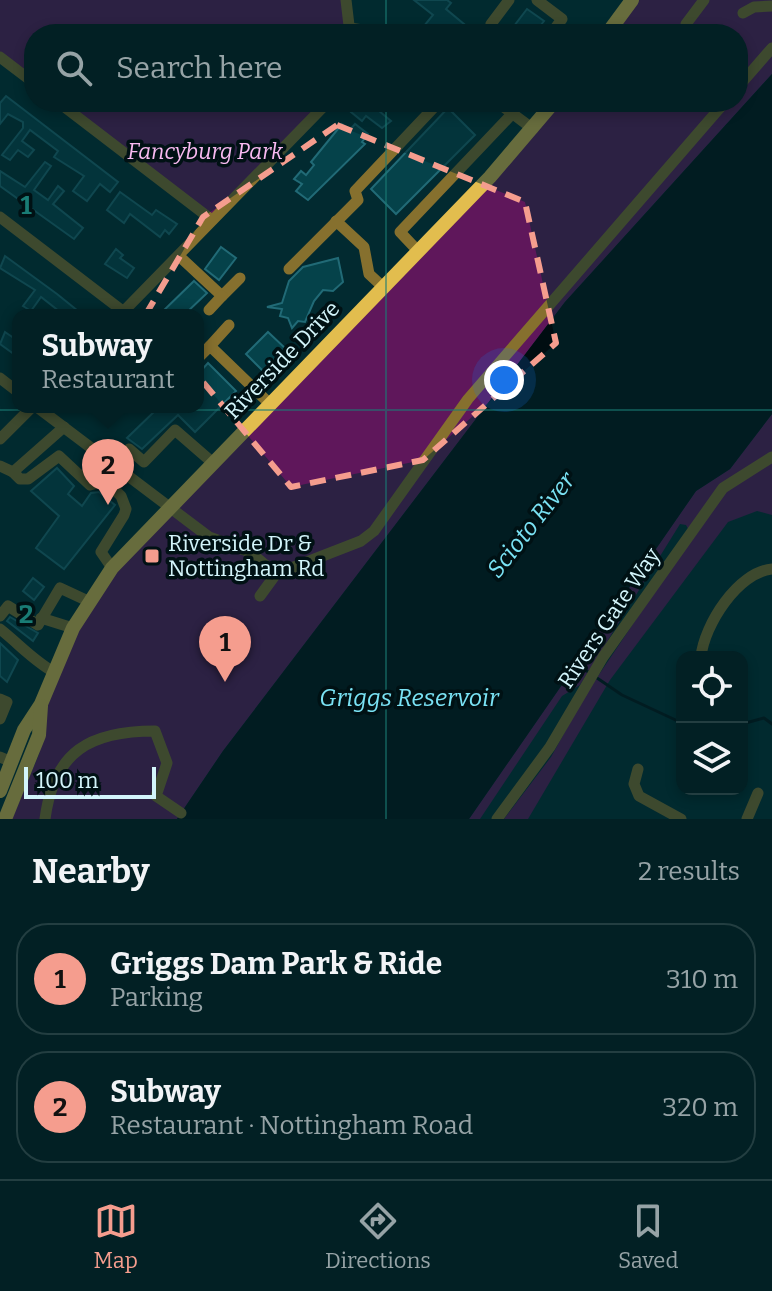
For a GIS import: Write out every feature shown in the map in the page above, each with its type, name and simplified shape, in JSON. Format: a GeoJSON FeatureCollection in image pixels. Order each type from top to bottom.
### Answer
{"type":"FeatureCollection","features":[{"type":"Feature","properties":{"kind":"main road"},"geometry":{"type":"LineString","coordinates":[[614,24],[632,0]]}},
{"type":"Feature","properties":{"kind":"main road","name":"Riverside Drive"},"geometry":{"type":"LineString","coordinates":[[0,791],[6,759],[41,704],[73,628],[112,568],[418,251],[546,112]]}},
{"type":"Feature","properties":{"kind":"main road","name":"Riverside Drive"},"geometry":{"type":"LineString","coordinates":[[5,819],[39,735],[41,704]]}},
{"type":"Feature","properties":{"kind":"street"},"geometry":{"type":"LineString","coordinates":[[346,0],[349,24]]}},
{"type":"Feature","properties":{"kind":"street"},"geometry":{"type":"LineString","coordinates":[[491,24],[509,0]]}},
{"type":"Feature","properties":{"kind":"street"},"geometry":{"type":"LineString","coordinates":[[537,0],[562,19],[558,24]]}},
{"type":"Feature","properties":{"kind":"street"},"geometry":{"type":"LineString","coordinates":[[686,24],[704,0]]}},
{"type":"Feature","properties":{"kind":"street"},"geometry":{"type":"LineString","coordinates":[[743,13],[754,7],[772,6]]}},
{"type":"Feature","properties":{"kind":"street"},"geometry":{"type":"LineString","coordinates":[[748,76],[772,48]]}},
{"type":"Feature","properties":{"kind":"street"},"geometry":{"type":"LineString","coordinates":[[0,57],[24,75]]}},
{"type":"Feature","properties":{"kind":"street"},"geometry":{"type":"LineString","coordinates":[[71,112],[212,220]]}},
{"type":"Feature","properties":{"kind":"street"},"geometry":{"type":"LineString","coordinates":[[129,309],[318,112]]}},
{"type":"Feature","properties":{"kind":"street"},"geometry":{"type":"LineString","coordinates":[[289,269],[358,200],[355,191],[430,112]]}},
{"type":"Feature","properties":{"kind":"street"},"geometry":{"type":"LineString","coordinates":[[510,112],[533,129]]}},
{"type":"Feature","properties":{"kind":"street"},"geometry":{"type":"LineString","coordinates":[[260,596],[276,574],[361,541],[374,531],[468,399],[716,112]]}},
{"type":"Feature","properties":{"kind":"street"},"geometry":{"type":"LineString","coordinates":[[418,251],[400,232],[512,114]]}},
{"type":"Feature","properties":{"kind":"street"},"geometry":{"type":"LineString","coordinates":[[0,217],[120,309]]}},
{"type":"Feature","properties":{"kind":"street"},"geometry":{"type":"LineString","coordinates":[[336,221],[364,247],[369,274],[383,287]]}},
{"type":"Feature","properties":{"kind":"street"},"geometry":{"type":"LineString","coordinates":[[179,256],[222,296]]}},
{"type":"Feature","properties":{"kind":"street"},"geometry":{"type":"LineString","coordinates":[[209,310],[240,278]]}},
{"type":"Feature","properties":{"kind":"street"},"geometry":{"type":"LineString","coordinates":[[204,352],[229,325]]}},
{"type":"Feature","properties":{"kind":"street"},"geometry":{"type":"LineString","coordinates":[[210,346],[270,404]]}},
{"type":"Feature","properties":{"kind":"street"},"geometry":{"type":"LineString","coordinates":[[0,439],[28,413]]}},
{"type":"Feature","properties":{"kind":"street"},"geometry":{"type":"LineString","coordinates":[[43,413],[209,537],[250,552],[276,574]]}},
{"type":"Feature","properties":{"kind":"street"},"geometry":{"type":"LineString","coordinates":[[13,472],[17,465],[64,427]]}},
{"type":"Feature","properties":{"kind":"street"},"geometry":{"type":"LineString","coordinates":[[54,438],[59,456],[90,485],[105,481],[129,449],[144,462],[175,430],[213,463]]}},
{"type":"Feature","properties":{"kind":"street"},"geometry":{"type":"LineString","coordinates":[[0,466],[20,479],[28,479],[59,456]]}},
{"type":"Feature","properties":{"kind":"street","name":"Rivers Gate Way"},"geometry":{"type":"LineString","coordinates":[[497,819],[550,747],[603,657],[723,488],[772,457]]}},
{"type":"Feature","properties":{"kind":"street"},"geometry":{"type":"LineString","coordinates":[[105,481],[121,496],[126,509],[101,552],[112,568]]}},
{"type":"Feature","properties":{"kind":"street"},"geometry":{"type":"LineString","coordinates":[[703,651],[710,628],[738,588],[753,574],[772,569]]}},
{"type":"Feature","properties":{"kind":"street"},"geometry":{"type":"LineString","coordinates":[[0,616],[8,606],[38,625],[60,588],[88,601]]}},
{"type":"Feature","properties":{"kind":"street"},"geometry":{"type":"LineString","coordinates":[[41,618],[73,628]]}},
{"type":"Feature","properties":{"kind":"street"},"geometry":{"type":"LineString","coordinates":[[0,629],[29,652],[35,662],[54,672]]}},
{"type":"Feature","properties":{"kind":"street"},"geometry":{"type":"LineString","coordinates":[[0,719],[3,701]]}},
{"type":"Feature","properties":{"kind":"street"},"geometry":{"type":"LineString","coordinates":[[45,819],[49,789],[61,767],[78,748],[121,731],[155,731],[167,763],[156,796],[181,813]]}},
{"type":"Feature","properties":{"kind":"street"},"geometry":{"type":"LineString","coordinates":[[638,769],[634,784],[639,796],[681,819]]}},
{"type":"Feature","properties":{"kind":"street"},"geometry":{"type":"LineString","coordinates":[[747,819],[758,793]]}},
{"type":"Feature","properties":{"kind":"highlighted area"},"geometry":{"type":"Polygon","coordinates":[[[337,125],[525,202],[556,343],[423,460],[291,487],[146,314],[203,217],[337,125]]]}},
{"type":"Feature","properties":{"kind":"green space"},"geometry":{"type":"Polygon","coordinates":[[[0,0],[346,0],[349,24],[24,24],[24,75],[0,57],[0,0]]]}},
{"type":"Feature","properties":{"kind":"green space"},"geometry":{"type":"Polygon","coordinates":[[[632,0],[772,0],[772,74],[748,100],[748,24],[614,24],[632,0]]]}},
{"type":"Feature","properties":{"kind":"green space","name":"Fancyburg Park"},"geometry":{"type":"Polygon","coordinates":[[[71,112],[318,112],[212,220],[71,112]]]}},
{"type":"Feature","properties":{"kind":"green space"},"geometry":{"type":"Polygon","coordinates":[[[545,112],[738,112],[565,302],[223,751],[177,819],[12,819],[39,754],[54,672],[91,595],[545,112]]]}},
{"type":"Feature","properties":{"kind":"green space"},"geometry":{"type":"Polygon","coordinates":[[[772,414],[772,515],[757,511],[728,522],[610,680],[528,819],[504,819],[551,757],[586,694],[692,536],[686,525],[680,524],[580,685],[562,696],[480,819],[469,819],[696,491],[730,469],[772,414]]]}},
{"type":"Feature","properties":{"kind":"water","name":"Griggs Reservoir"},"geometry":{"type":"Polygon","coordinates":[[[772,74],[772,414],[730,469],[696,491],[469,819],[177,819],[223,751],[565,302],[738,112],[748,112],[748,100],[772,74]]]}},
{"type":"Feature","properties":{"kind":"building"},"geometry":{"type":"Polygon","coordinates":[[[414,0],[447,0],[451,3],[446,9],[464,24],[426,24],[433,15],[414,0]]]}},
{"type":"Feature","properties":{"kind":"building"},"geometry":{"type":"Polygon","coordinates":[[[527,9],[544,21],[542,24],[516,24],[527,9]]]}},
{"type":"Feature","properties":{"kind":"building"},"geometry":{"type":"Polygon","coordinates":[[[6,96],[118,182],[110,192],[100,184],[87,201],[73,191],[84,176],[54,157],[58,151],[30,130],[22,141],[34,150],[28,157],[18,150],[10,160],[2,155],[23,128],[23,122],[8,114],[0,124],[0,103],[6,96]]]}},
{"type":"Feature","properties":{"kind":"building"},"geometry":{"type":"Polygon","coordinates":[[[351,112],[380,112],[391,121],[382,128],[366,116],[362,121],[351,112]]]}},
{"type":"Feature","properties":{"kind":"building"},"geometry":{"type":"Polygon","coordinates":[[[444,112],[452,112],[475,135],[396,214],[371,189],[444,112]]]}},
{"type":"Feature","properties":{"kind":"building"},"geometry":{"type":"Polygon","coordinates":[[[342,124],[350,130],[355,124],[368,134],[362,142],[365,144],[308,200],[296,191],[302,184],[294,179],[301,171],[306,175],[314,165],[311,162],[342,124]]]}},
{"type":"Feature","properties":{"kind":"building"},"geometry":{"type":"Polygon","coordinates":[[[45,162],[51,166],[34,190],[48,200],[58,186],[64,191],[53,204],[83,228],[74,239],[0,186],[0,171],[25,187],[45,162]]]}},
{"type":"Feature","properties":{"kind":"building"},"geometry":{"type":"Polygon","coordinates":[[[120,192],[152,215],[156,210],[177,224],[169,234],[165,230],[160,237],[130,214],[124,223],[107,210],[120,192]]]}},
{"type":"Feature","properties":{"kind":"building"},"geometry":{"type":"Polygon","coordinates":[[[221,247],[236,258],[219,280],[205,269],[221,247]]]}},
{"type":"Feature","properties":{"kind":"building"},"geometry":{"type":"Polygon","coordinates":[[[116,249],[123,255],[120,258],[134,268],[127,278],[105,264],[116,249]]]}},
{"type":"Feature","properties":{"kind":"building"},"geometry":{"type":"Polygon","coordinates":[[[5,256],[76,309],[56,309],[41,297],[32,309],[28,309],[23,306],[35,290],[0,268],[5,256]]]}},
{"type":"Feature","properties":{"kind":"building"},"geometry":{"type":"Polygon","coordinates":[[[338,258],[343,282],[333,291],[323,290],[314,301],[305,322],[298,321],[292,328],[288,318],[280,316],[282,309],[267,307],[282,303],[289,281],[303,267],[338,258]]]}},
{"type":"Feature","properties":{"kind":"building"},"geometry":{"type":"Polygon","coordinates":[[[194,281],[207,293],[190,309],[165,309],[194,281]]]}},
{"type":"Feature","properties":{"kind":"building"},"geometry":{"type":"Polygon","coordinates":[[[5,332],[12,337],[12,353],[0,344],[5,332]]]}},
{"type":"Feature","properties":{"kind":"building"},"geometry":{"type":"Polygon","coordinates":[[[268,332],[286,349],[264,372],[246,354],[268,332]]]}},
{"type":"Feature","properties":{"kind":"building"},"geometry":{"type":"Polygon","coordinates":[[[208,363],[236,391],[195,432],[178,415],[142,449],[127,438],[153,413],[204,413],[204,367],[208,363]]]}},
{"type":"Feature","properties":{"kind":"building"},"geometry":{"type":"Polygon","coordinates":[[[57,468],[74,486],[68,494],[82,506],[91,493],[99,492],[115,505],[64,569],[36,548],[59,516],[31,491],[57,468]]]}},
{"type":"Feature","properties":{"kind":"building"},"geometry":{"type":"Polygon","coordinates":[[[33,578],[44,587],[34,600],[23,591],[33,578]]]}},
{"type":"Feature","properties":{"kind":"building"},"geometry":{"type":"Polygon","coordinates":[[[10,617],[38,633],[33,641],[7,621],[10,617]]]}},
{"type":"Feature","properties":{"kind":"building"},"geometry":{"type":"Polygon","coordinates":[[[0,643],[18,660],[7,682],[0,676],[0,643]]]}},
{"type":"Feature","properties":{"kind":"waterway"},"geometry":{"type":"LineString","coordinates":[[575,663],[622,695],[676,720]]}},
{"type":"Feature","properties":{"kind":"waterway"},"geometry":{"type":"LineString","coordinates":[[746,723],[764,718],[772,724]]}},
{"type":"Feature","properties":{"kind":"place","name":"Subway"},"geometry":{"type":"Point","coordinates":[108,505]}},
{"type":"Feature","properties":{"kind":"place","name":"Riverside Dr & Nottingham Rd"},"geometry":{"type":"Point","coordinates":[152,556]}},
{"type":"Feature","properties":{"kind":"place","name":"Griggs Dam Park & Ride"},"geometry":{"type":"Point","coordinates":[225,682]}},
{"type":"Feature","properties":{"kind":"water label","name":"Scioto River"},"geometry":{"type":"Point","coordinates":[531,525]}}]}
